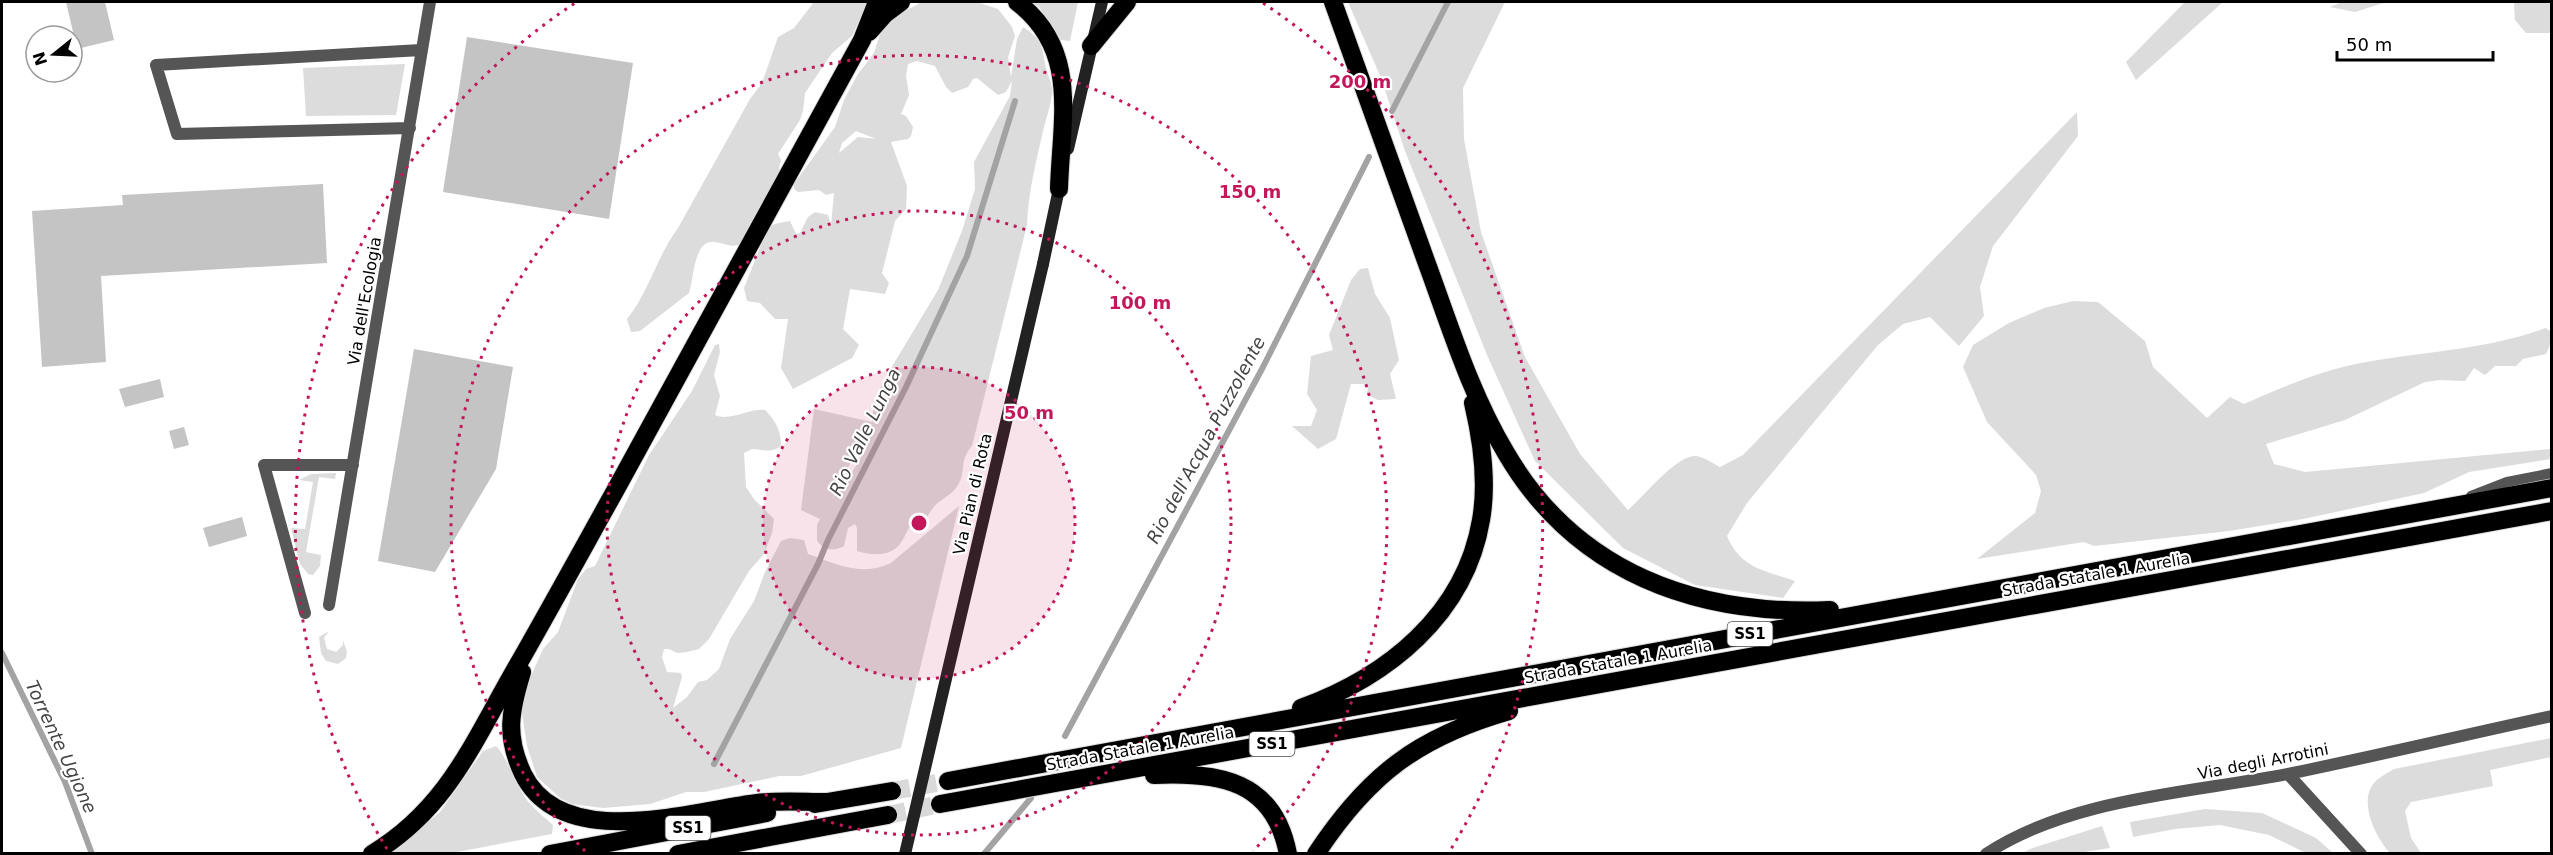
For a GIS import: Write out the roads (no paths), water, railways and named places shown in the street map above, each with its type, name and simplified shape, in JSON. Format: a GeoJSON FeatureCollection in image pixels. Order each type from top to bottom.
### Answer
{"type":"FeatureCollection","features":[{"type":"Feature","properties":{"kind":"highway"},"geometry":{"type":"LineString","coordinates":[[372,854],[406,830],[442,793],[459,768],[538,631],[862,40],[877,2]]}},
{"type":"Feature","properties":{"kind":"highway"},"geometry":{"type":"LineString","coordinates":[[862,40],[885,14],[901,2]]}},
{"type":"Feature","properties":{"kind":"highway"},"geometry":{"type":"LineString","coordinates":[[1017,2],[1029,11],[1047,33],[1058,56],[1063,80],[1059,189]]}},
{"type":"Feature","properties":{"kind":"highway"},"geometry":{"type":"LineString","coordinates":[[1091,46],[1127,2]]}},
{"type":"Feature","properties":{"kind":"highway"},"geometry":{"type":"LineString","coordinates":[[1320,2],[1342,26]]}},
{"type":"Feature","properties":{"kind":"highway"},"geometry":{"type":"LineString","coordinates":[[1333,2],[1468,377],[1499,442],[1532,490],[1576,535],[1632,574],[1669,590],[1738,607],[1811,611],[1898,607]]}},
{"type":"Feature","properties":{"kind":"highway"},"geometry":{"type":"LineString","coordinates":[[1253,725],[1331,695],[1394,660],[1428,628],[1454,594],[1475,543],[1484,496],[1484,464],[1468,377]]}},
{"type":"Feature","properties":{"kind":"highway","name":"Strada Statale 1 Aurelia"},"geometry":{"type":"LineString","coordinates":[[948,781],[2552,488]]}},
{"type":"Feature","properties":{"kind":"highway","name":"Strada Statale 1 Aurelia"},"geometry":{"type":"LineString","coordinates":[[940,804],[2552,511]]}},
{"type":"Feature","properties":{"kind":"highway"},"geometry":{"type":"LineString","coordinates":[[538,631],[515,695],[510,724],[515,753],[525,778],[534,790],[558,809],[590,819],[610,822],[760,802],[826,802]]}},
{"type":"Feature","properties":{"kind":"highway"},"geometry":{"type":"LineString","coordinates":[[1316,854],[1359,794],[1415,750],[1474,723],[1605,684]]}},
{"type":"Feature","properties":{"kind":"highway"},"geometry":{"type":"LineString","coordinates":[[1080,779],[1173,774],[1213,776],[1240,785],[1254,792],[1274,812],[1285,836],[1288,854]]}},
{"type":"Feature","properties":{"kind":"highway","name":"SS1"},"geometry":{"type":"LineString","coordinates":[[550,854],[892,791]]}},
{"type":"Feature","properties":{"kind":"highway","name":"SS1"},"geometry":{"type":"LineString","coordinates":[[678,854],[888,815]]}},
{"type":"Feature","properties":{"kind":"main road","name":"Via Pian di Rota"},"geometry":{"type":"LineString","coordinates":[[905,854],[1101,2]]}},
{"type":"Feature","properties":{"kind":"street","name":"Via dell'Ecologia"},"geometry":{"type":"LineString","coordinates":[[329,605],[430,2]]}},
{"type":"Feature","properties":{"kind":"street"},"geometry":{"type":"LineString","coordinates":[[410,128],[177,134],[156,65],[422,50]]}},
{"type":"Feature","properties":{"kind":"street"},"geometry":{"type":"LineString","coordinates":[[304,613],[264,465],[353,465]]}},
{"type":"Feature","properties":{"kind":"street","name":"Via degli Arrotini"},"geometry":{"type":"LineString","coordinates":[[1986,854],[2018,834],[2061,818],[2140,800],[2288,774],[2552,716]]}},
{"type":"Feature","properties":{"kind":"street"},"geometry":{"type":"LineString","coordinates":[[2288,774],[2361,854]]}},
{"type":"Feature","properties":{"kind":"lane"},"geometry":{"type":"LineString","coordinates":[[2442,508],[2507,482],[2552,473]]}},
{"type":"Feature","properties":{"kind":"waterway","name":"Rio dell'Acqua Puzzolente"},"geometry":{"type":"LineString","coordinates":[[1392,111],[1448,2]]}},
{"type":"Feature","properties":{"kind":"waterway","name":"Rio Valle Lunga"},"geometry":{"type":"LineString","coordinates":[[714,764],[818,564],[906,387],[967,256],[1015,101]]}},
{"type":"Feature","properties":{"kind":"waterway","name":"Rio dell'Acqua Puzzolente"},"geometry":{"type":"LineString","coordinates":[[1065,736],[1263,367],[1369,157]]}},
{"type":"Feature","properties":{"kind":"waterway","name":"Torrente Ugione"},"geometry":{"type":"LineString","coordinates":[[2,653],[65,782],[92,854]]}},
{"type":"Feature","properties":{"kind":"waterway","name":"Rio dell'Acqua Puzzolente"},"geometry":{"type":"LineString","coordinates":[[984,854],[1031,798]]}},
{"type":"Feature","properties":{"kind":"tunnel"},"geometry":{"type":"LineString","coordinates":[[892,791],[948,781]]}},
{"type":"Feature","properties":{"kind":"tunnel"},"geometry":{"type":"LineString","coordinates":[[888,815],[940,804]]}}]}
